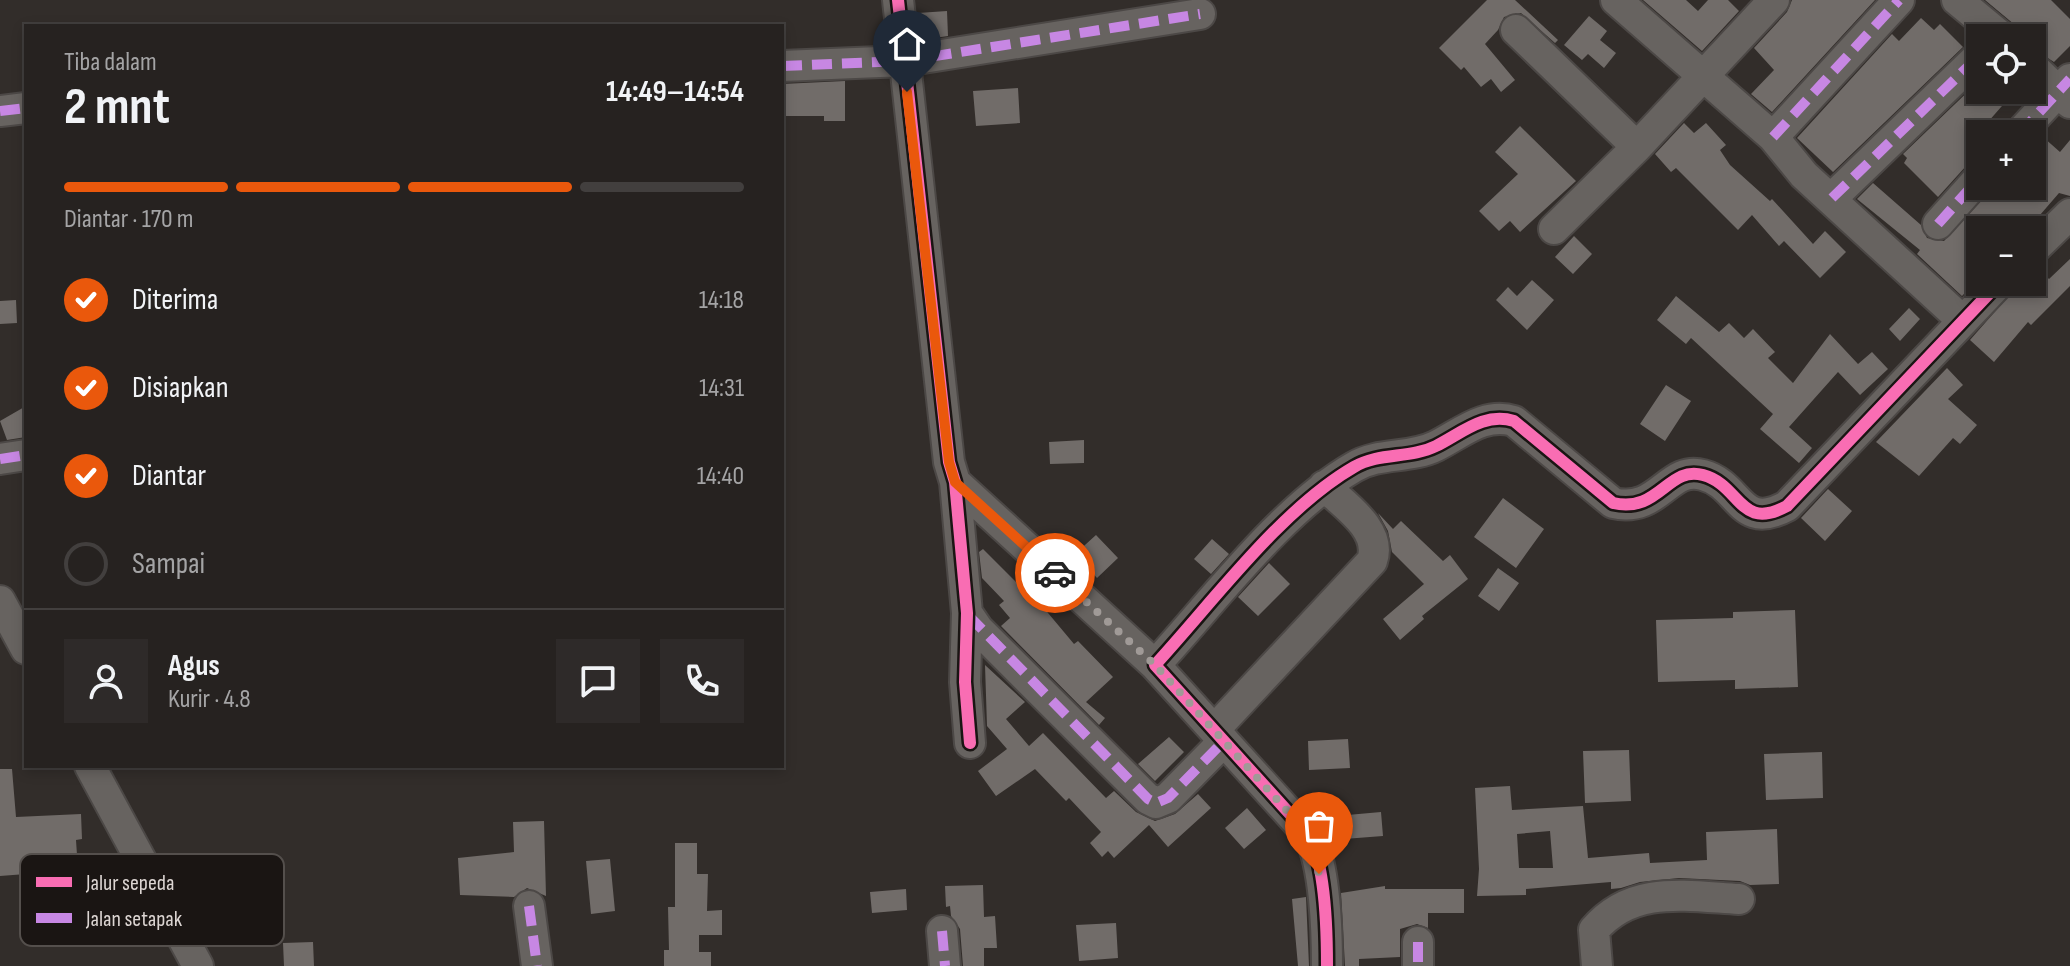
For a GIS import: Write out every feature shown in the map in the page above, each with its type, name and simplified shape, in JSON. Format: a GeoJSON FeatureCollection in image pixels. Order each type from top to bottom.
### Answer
{"type":"FeatureCollection","features":[{"type":"Feature","properties":{"kind":"street"},"geometry":{"type":"LineString","coordinates":[[898,0],[949,462],[955,482],[967,613],[965,682],[970,743]]}},
{"type":"Feature","properties":{"kind":"street"},"geometry":{"type":"LineString","coordinates":[[1616,0],[1773,137],[1804,175],[1962,320]]}},
{"type":"Feature","properties":{"kind":"street"},"geometry":{"type":"LineString","coordinates":[[1554,229],[1637,147],[1774,0]]}},
{"type":"Feature","properties":{"kind":"street"},"geometry":{"type":"LineString","coordinates":[[1773,137],[1899,0]]}},
{"type":"Feature","properties":{"kind":"street"},"geometry":{"type":"LineString","coordinates":[[1957,0],[1979,24]]}},
{"type":"Feature","properties":{"kind":"street"},"geometry":{"type":"LineString","coordinates":[[784,66],[904,61],[1200,14]]}},
{"type":"Feature","properties":{"kind":"street"},"geometry":{"type":"LineString","coordinates":[[1516,30],[1637,147]]}},
{"type":"Feature","properties":{"kind":"street"},"geometry":{"type":"LineString","coordinates":[[1832,198],[1966,70]]}},
{"type":"Feature","properties":{"kind":"street"},"geometry":{"type":"LineString","coordinates":[[2034,120],[2066,91],[2046,76]]}},
{"type":"Feature","properties":{"kind":"street"},"geometry":{"type":"LineString","coordinates":[[0,111],[24,108]]}},
{"type":"Feature","properties":{"kind":"street"},"geometry":{"type":"LineString","coordinates":[[1938,224],[1966,193]]}},
{"type":"Feature","properties":{"kind":"street"},"geometry":{"type":"LineString","coordinates":[[2046,237],[2070,214]]}},
{"type":"Feature","properties":{"kind":"street"},"geometry":{"type":"LineString","coordinates":[[1155,665],[1310,494],[1357,465],[1377,457],[1434,448],[1485,420],[1501,417],[1514,421],[1613,503],[1625,506],[1644,503],[1681,474],[1703,475],[1725,487],[1735,501],[1756,514],[1769,516],[1787,506],[1986,296]]}},
{"type":"Feature","properties":{"kind":"street"},"geometry":{"type":"LineString","coordinates":[[0,459],[24,455]]}},
{"type":"Feature","properties":{"kind":"street"},"geometry":{"type":"LineString","coordinates":[[955,482],[1155,665],[1314,844],[1327,966]]}},
{"type":"Feature","properties":{"kind":"street"},"geometry":{"type":"LineString","coordinates":[[967,613],[978,629],[1156,803],[1168,798],[1219,735],[1372,561],[1375,551],[1368,529],[1324,486]]}},
{"type":"Feature","properties":{"kind":"street"},"geometry":{"type":"LineString","coordinates":[[0,601],[24,645]]}},
{"type":"Feature","properties":{"kind":"street"},"geometry":{"type":"LineString","coordinates":[[91,768],[138,854]]}},
{"type":"Feature","properties":{"kind":"street"},"geometry":{"type":"LineString","coordinates":[[1597,966],[1594,930],[1622,905],[1650,895],[1739,899]]}},
{"type":"Feature","properties":{"kind":"street"},"geometry":{"type":"LineString","coordinates":[[529,906],[537,966]]}},
{"type":"Feature","properties":{"kind":"street"},"geometry":{"type":"LineString","coordinates":[[942,931],[945,966]]}},
{"type":"Feature","properties":{"kind":"street"},"geometry":{"type":"LineString","coordinates":[[187,946],[198,966]]}},
{"type":"Feature","properties":{"kind":"building"},"geometry":{"type":"Polygon","coordinates":[[[1487,0],[1515,0],[1558,40],[1555,43],[1521,13],[1504,17],[1498,30],[1485,44],[1515,80],[1501,92],[1491,79],[1481,87],[1464,67],[1461,70],[1439,48],[1487,0]]]}},
{"type":"Feature","properties":{"kind":"building"},"geometry":{"type":"Polygon","coordinates":[[[1643,0],[1686,0],[1698,11],[1708,0],[1728,0],[1739,11],[1702,51],[1643,0]]]}},
{"type":"Feature","properties":{"kind":"building"},"geometry":{"type":"Polygon","coordinates":[[[1792,0],[1875,0],[1772,112],[1751,94],[1774,70],[1754,48],[1787,12],[1792,0]]]}},
{"type":"Feature","properties":{"kind":"building"},"geometry":{"type":"Polygon","coordinates":[[[1985,0],[2051,0],[2070,19],[2070,46],[2054,62],[2046,57],[2046,24],[2014,24],[1985,0]]]}},
{"type":"Feature","properties":{"kind":"building"},"geometry":{"type":"Polygon","coordinates":[[[947,11],[948,36],[921,40],[918,13],[947,11]]]}},
{"type":"Feature","properties":{"kind":"building"},"geometry":{"type":"Polygon","coordinates":[[[1589,16],[1607,31],[1600,40],[1616,53],[1604,68],[1588,54],[1582,60],[1564,45],[1589,16]]]}},
{"type":"Feature","properties":{"kind":"building"},"geometry":{"type":"Polygon","coordinates":[[[1921,18],[1934,30],[1940,24],[1963,47],[1833,172],[1797,138],[1892,34],[1899,41],[1921,18]]]}},
{"type":"Feature","properties":{"kind":"building"},"geometry":{"type":"Polygon","coordinates":[[[845,81],[845,121],[824,121],[824,116],[784,116],[784,84],[845,81]]]}},
{"type":"Feature","properties":{"kind":"building"},"geometry":{"type":"Polygon","coordinates":[[[1018,88],[1020,123],[976,126],[973,91],[1018,88]]]}},
{"type":"Feature","properties":{"kind":"building"},"geometry":{"type":"Polygon","coordinates":[[[1966,93],[1966,104],[2004,104],[1990,120],[1966,120],[1966,166],[1938,197],[1904,163],[1907,158],[1903,154],[1966,93]]]}},
{"type":"Feature","properties":{"kind":"building"},"geometry":{"type":"Polygon","coordinates":[[[1684,123],[1694,133],[1706,123],[1726,145],[1720,150],[1730,165],[1770,201],[1772,199],[1813,244],[1825,231],[1846,252],[1820,278],[1784,241],[1779,246],[1752,215],[1738,230],[1676,168],[1671,172],[1655,154],[1684,123]]]}},
{"type":"Feature","properties":{"kind":"building"},"geometry":{"type":"Polygon","coordinates":[[[1520,126],[1576,181],[1520,232],[1510,221],[1499,231],[1479,211],[1518,174],[1495,152],[1520,126]]]}},
{"type":"Feature","properties":{"kind":"building"},"geometry":{"type":"Polygon","coordinates":[[[2046,140],[2060,152],[2070,140],[2070,196],[2059,193],[2039,216],[1967,216],[1982,200],[2046,200],[2046,140]]]}},
{"type":"Feature","properties":{"kind":"building"},"geometry":{"type":"Polygon","coordinates":[[[1873,183],[1921,225],[1927,238],[1944,241],[1966,217],[1966,292],[1962,296],[1917,254],[1920,250],[1857,199],[1873,183]]]}},
{"type":"Feature","properties":{"kind":"building"},"geometry":{"type":"Polygon","coordinates":[[[1574,236],[1592,254],[1573,274],[1555,257],[1574,236]]]}},
{"type":"Feature","properties":{"kind":"building"},"geometry":{"type":"Polygon","coordinates":[[[2070,259],[2070,286],[2031,325],[2028,322],[1994,362],[1970,340],[2009,296],[2046,296],[2046,276],[2049,279],[2070,259]]]}},
{"type":"Feature","properties":{"kind":"building"},"geometry":{"type":"Polygon","coordinates":[[[1532,280],[1554,300],[1527,330],[1496,300],[1508,287],[1517,296],[1532,280]]]}},
{"type":"Feature","properties":{"kind":"building"},"geometry":{"type":"Polygon","coordinates":[[[1676,296],[1719,332],[1729,323],[1744,338],[1753,329],[1775,352],[1768,358],[1793,383],[1830,334],[1858,364],[1872,352],[1888,369],[1860,395],[1838,372],[1789,427],[1812,448],[1799,463],[1760,429],[1773,414],[1691,338],[1686,344],[1657,320],[1676,296]]]}},
{"type":"Feature","properties":{"kind":"building"},"geometry":{"type":"Polygon","coordinates":[[[16,300],[17,323],[0,324],[0,301],[16,300]]]}},
{"type":"Feature","properties":{"kind":"building"},"geometry":{"type":"Polygon","coordinates":[[[1909,308],[1920,319],[1900,341],[1889,329],[1909,308]]]}},
{"type":"Feature","properties":{"kind":"building"},"geometry":{"type":"Polygon","coordinates":[[[1947,368],[1963,385],[1948,399],[1977,425],[1960,444],[1953,438],[1919,476],[1876,442],[1947,368]]]}},
{"type":"Feature","properties":{"kind":"building"},"geometry":{"type":"Polygon","coordinates":[[[1666,385],[1691,401],[1665,441],[1640,424],[1666,385]]]}},
{"type":"Feature","properties":{"kind":"building"},"geometry":{"type":"Polygon","coordinates":[[[24,407],[24,437],[7,440],[0,421],[24,407]]]}},
{"type":"Feature","properties":{"kind":"building"},"geometry":{"type":"Polygon","coordinates":[[[1084,440],[1084,463],[1050,464],[1049,442],[1084,440]]]}},
{"type":"Feature","properties":{"kind":"building"},"geometry":{"type":"Polygon","coordinates":[[[1828,489],[1852,511],[1825,541],[1801,518],[1828,489]]]}},
{"type":"Feature","properties":{"kind":"building"},"geometry":{"type":"Polygon","coordinates":[[[1503,498],[1544,529],[1516,568],[1474,537],[1503,498]]]}},
{"type":"Feature","properties":{"kind":"building"},"geometry":{"type":"Polygon","coordinates":[[[1378,513],[1393,529],[1401,521],[1443,561],[1450,555],[1468,579],[1422,616],[1424,619],[1400,640],[1383,619],[1424,584],[1392,552],[1388,531],[1378,513]]]}},
{"type":"Feature","properties":{"kind":"building"},"geometry":{"type":"Polygon","coordinates":[[[1096,535],[1118,558],[1097,578],[1075,554],[1096,535]]]}},
{"type":"Feature","properties":{"kind":"building"},"geometry":{"type":"Polygon","coordinates":[[[1212,539],[1229,554],[1211,574],[1194,559],[1212,539]]]}},
{"type":"Feature","properties":{"kind":"building"},"geometry":{"type":"Polygon","coordinates":[[[983,549],[1020,586],[1028,580],[1042,596],[1038,601],[1074,644],[1078,641],[1113,677],[1086,702],[1105,718],[1099,725],[1001,626],[1010,618],[999,605],[1004,601],[982,578],[979,552],[983,549]]]}},
{"type":"Feature","properties":{"kind":"building"},"geometry":{"type":"Polygon","coordinates":[[[1269,563],[1290,584],[1258,616],[1238,597],[1269,563]]]}},
{"type":"Feature","properties":{"kind":"building"},"geometry":{"type":"Polygon","coordinates":[[[1498,568],[1519,583],[1499,611],[1478,596],[1498,568]]]}},
{"type":"Feature","properties":{"kind":"building"},"geometry":{"type":"Polygon","coordinates":[[[1795,610],[1798,687],[1735,689],[1735,680],[1658,682],[1656,620],[1733,618],[1733,612],[1795,610]]]}},
{"type":"Feature","properties":{"kind":"building"},"geometry":{"type":"Polygon","coordinates":[[[985,665],[1025,702],[1006,719],[1029,746],[1043,733],[1106,798],[1114,791],[1136,812],[1155,821],[1175,814],[1198,794],[1211,808],[1168,847],[1149,825],[1114,858],[1108,851],[1102,857],[1090,843],[1101,832],[1069,798],[1066,801],[1035,769],[996,796],[978,771],[1007,749],[987,726],[985,665]]]}},
{"type":"Feature","properties":{"kind":"building"},"geometry":{"type":"Polygon","coordinates":[[[1169,737],[1184,752],[1155,781],[1138,764],[1169,737]]]}},
{"type":"Feature","properties":{"kind":"building"},"geometry":{"type":"Polygon","coordinates":[[[1348,739],[1350,768],[1309,770],[1308,741],[1348,739]]]}},
{"type":"Feature","properties":{"kind":"building"},"geometry":{"type":"Polygon","coordinates":[[[1629,750],[1631,801],[1585,803],[1583,751],[1629,750]]]}},
{"type":"Feature","properties":{"kind":"building"},"geometry":{"type":"Polygon","coordinates":[[[1822,752],[1823,798],[1766,800],[1764,754],[1822,752]]]}},
{"type":"Feature","properties":{"kind":"building"},"geometry":{"type":"Polygon","coordinates":[[[0,769],[12,769],[16,817],[81,814],[82,839],[76,840],[77,854],[20,854],[20,874],[0,876],[0,769]]]}},
{"type":"Feature","properties":{"kind":"building"},"geometry":{"type":"Polygon","coordinates":[[[1510,786],[1512,810],[1583,806],[1588,858],[1649,853],[1650,863],[1707,860],[1706,832],[1777,829],[1779,884],[1750,885],[1740,881],[1679,878],[1611,889],[1611,882],[1526,889],[1526,895],[1477,896],[1479,869],[1475,788],[1510,786]],[[1550,831],[1517,834],[1519,868],[1553,868],[1550,831]]]}},
{"type":"Feature","properties":{"kind":"building"},"geometry":{"type":"Polygon","coordinates":[[[1247,808],[1266,830],[1244,849],[1225,828],[1247,808]]]}},
{"type":"Feature","properties":{"kind":"building"},"geometry":{"type":"Polygon","coordinates":[[[1381,812],[1383,836],[1331,840],[1325,817],[1381,812]]]}},
{"type":"Feature","properties":{"kind":"building"},"geometry":{"type":"Polygon","coordinates":[[[544,821],[546,896],[527,888],[514,897],[460,895],[458,858],[514,852],[513,822],[544,821]]]}},
{"type":"Feature","properties":{"kind":"building"},"geometry":{"type":"Polygon","coordinates":[[[675,843],[697,843],[697,874],[708,874],[707,911],[722,910],[722,935],[699,935],[699,952],[711,952],[711,966],[664,966],[664,950],[669,950],[668,907],[675,907],[675,843]]]}},
{"type":"Feature","properties":{"kind":"building"},"geometry":{"type":"Polygon","coordinates":[[[610,859],[615,911],[591,914],[586,861],[610,859]]]}},
{"type":"Feature","properties":{"kind":"building"},"geometry":{"type":"Polygon","coordinates":[[[983,885],[984,917],[995,916],[997,948],[984,948],[984,966],[963,966],[960,929],[951,916],[950,906],[946,907],[945,886],[983,885]]]}},
{"type":"Feature","properties":{"kind":"building"},"geometry":{"type":"Polygon","coordinates":[[[1385,886],[1385,889],[1464,889],[1464,913],[1428,913],[1428,928],[1417,924],[1400,929],[1400,957],[1359,959],[1359,966],[1345,966],[1341,893],[1385,886]]]}},
{"type":"Feature","properties":{"kind":"building"},"geometry":{"type":"Polygon","coordinates":[[[906,889],[907,910],[872,913],[870,892],[906,889]]]}},
{"type":"Feature","properties":{"kind":"building"},"geometry":{"type":"Polygon","coordinates":[[[1306,897],[1309,966],[1298,966],[1292,899],[1306,897]]]}},
{"type":"Feature","properties":{"kind":"building"},"geometry":{"type":"Polygon","coordinates":[[[1116,923],[1118,958],[1079,961],[1076,925],[1116,923]]]}},
{"type":"Feature","properties":{"kind":"building"},"geometry":{"type":"Polygon","coordinates":[[[313,942],[314,966],[284,966],[284,943],[313,942]]]}},
{"type":"Feature","properties":{"kind":"marked path"},"geometry":{"type":"LineString","coordinates":[[1773,137],[1899,0]]}},
{"type":"Feature","properties":{"kind":"marked path"},"geometry":{"type":"LineString","coordinates":[[784,66],[904,61],[1200,14]]}},
{"type":"Feature","properties":{"kind":"marked path"},"geometry":{"type":"LineString","coordinates":[[1832,198],[1966,69]]}},
{"type":"Feature","properties":{"kind":"marked path"},"geometry":{"type":"LineString","coordinates":[[2032,120],[2070,79]]}},
{"type":"Feature","properties":{"kind":"marked path"},"geometry":{"type":"LineString","coordinates":[[0,111],[24,108]]}},
{"type":"Feature","properties":{"kind":"marked path"},"geometry":{"type":"LineString","coordinates":[[1938,224],[1966,193]]}},
{"type":"Feature","properties":{"kind":"marked path"},"geometry":{"type":"LineString","coordinates":[[0,459],[24,455]]}},
{"type":"Feature","properties":{"kind":"marked path"},"geometry":{"type":"LineString","coordinates":[[968,615],[1148,799],[1156,803],[1168,798],[1224,741]]}},
{"type":"Feature","properties":{"kind":"marked path"},"geometry":{"type":"LineString","coordinates":[[529,906],[537,966]]}},
{"type":"Feature","properties":{"kind":"marked path"},"geometry":{"type":"LineString","coordinates":[[942,931],[945,966]]}},
{"type":"Feature","properties":{"kind":"marked path"},"geometry":{"type":"LineString","coordinates":[[1418,942],[1418,966]]}},
{"type":"Feature","properties":{"kind":"cycle path"},"geometry":{"type":"LineString","coordinates":[[898,0],[949,462],[955,482],[967,613],[965,682],[970,743]]}},
{"type":"Feature","properties":{"kind":"cycle path"},"geometry":{"type":"LineString","coordinates":[[1327,966],[1322,880],[1309,835],[1155,665],[1274,531],[1327,485],[1354,467],[1374,459],[1426,450],[1474,425],[1493,419],[1514,421],[1613,503],[1629,505],[1642,502],[1671,482],[1691,474],[1716,480],[1749,510],[1759,514],[1771,513],[1787,506],[1987,296]]}},
{"type":"Feature","properties":{"kind":"way so far"},"geometry":{"type":"LineString","coordinates":[[1055,573],[1155,665],[1309,835],[1314,844],[1319,874]]}},
{"type":"Feature","properties":{"kind":"route"},"geometry":{"type":"LineString","coordinates":[[907,92],[949,462],[955,482],[1055,573]]}}]}
